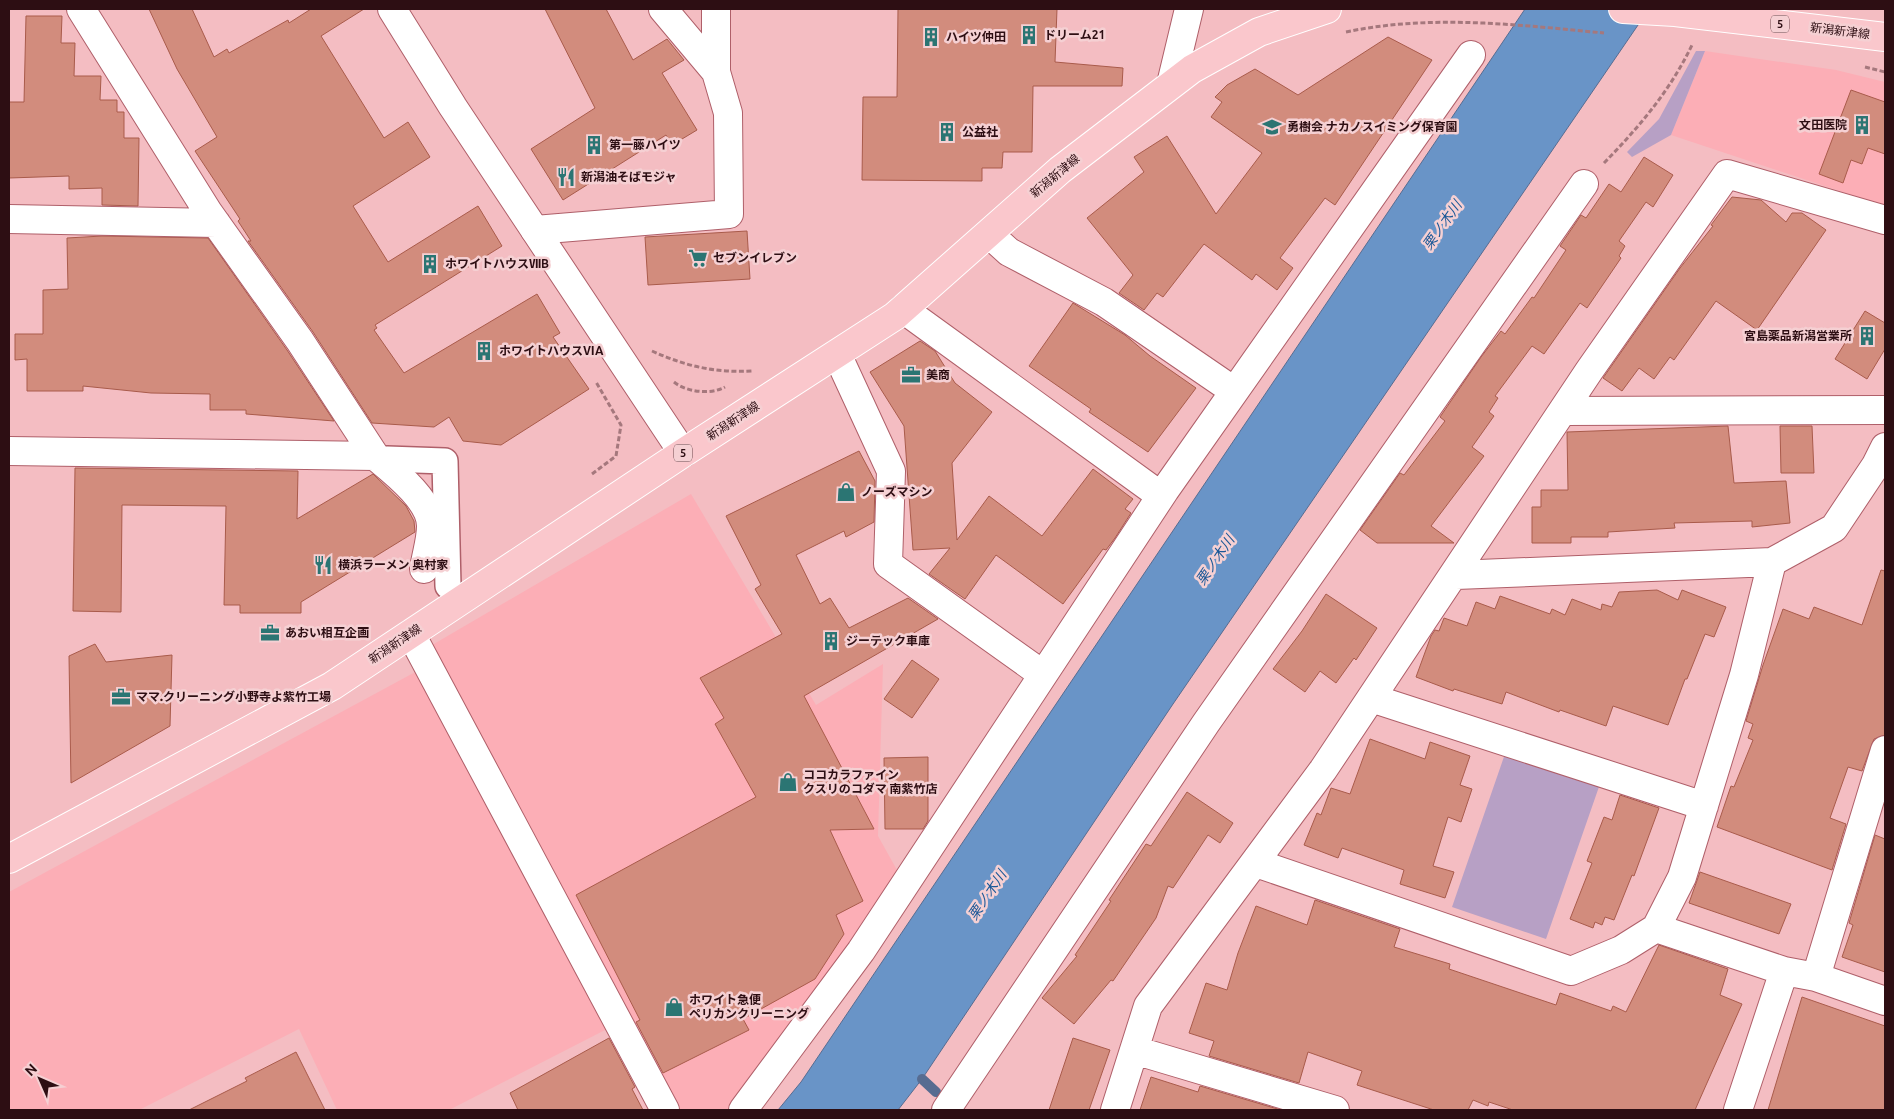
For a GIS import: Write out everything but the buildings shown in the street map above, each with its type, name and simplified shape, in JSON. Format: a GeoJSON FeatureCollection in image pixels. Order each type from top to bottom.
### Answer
{"type":"FeatureCollection","features":[{"type":"Feature","properties":{"kind":"main road","name":"新潟新津線"},"geometry":{"type":"LineString","coordinates":[[9,859],[332,686],[903,309],[1060,170],[1171,84],[1258,32],[1326,9]]}},
{"type":"Feature","properties":{"kind":"main road","name":"新潟新津線"},"geometry":{"type":"LineString","coordinates":[[1623,9],[1675,12],[1885,37]]}},
{"type":"Feature","properties":{"kind":"street"},"geometry":{"type":"LineString","coordinates":[[81,9],[216,223],[381,458],[424,504],[431,524],[424,569]]}},
{"type":"Feature","properties":{"kind":"street"},"geometry":{"type":"LineString","coordinates":[[392,9],[453,106],[683,453]]}},
{"type":"Feature","properties":{"kind":"street"},"geometry":{"type":"LineString","coordinates":[[663,9],[716,72]]}},
{"type":"Feature","properties":{"kind":"street"},"geometry":{"type":"LineString","coordinates":[[535,230],[729,214],[728,113],[716,72],[716,9]]}},
{"type":"Feature","properties":{"kind":"street"},"geometry":{"type":"LineString","coordinates":[[1171,84],[1189,9]]}},
{"type":"Feature","properties":{"kind":"street"},"geometry":{"type":"LineString","coordinates":[[743,1110],[861,951],[1161,496],[1471,55]]}},
{"type":"Feature","properties":{"kind":"street"},"geometry":{"type":"LineString","coordinates":[[1115,1110],[1148,1006],[1256,863],[1323,770],[1456,575],[1562,411],[1727,174],[1885,220]]}},
{"type":"Feature","properties":{"kind":"street"},"geometry":{"type":"LineString","coordinates":[[946,1110],[1206,722],[1584,184]]}},
{"type":"Feature","properties":{"kind":"street"},"geometry":{"type":"LineString","coordinates":[[9,219],[216,223]]}},
{"type":"Feature","properties":{"kind":"street"},"geometry":{"type":"LineString","coordinates":[[989,234],[1009,252],[1104,302],[1234,391]]}},
{"type":"Feature","properties":{"kind":"street"},"geometry":{"type":"LineString","coordinates":[[903,309],[1161,496]]}},
{"type":"Feature","properties":{"kind":"street"},"geometry":{"type":"LineString","coordinates":[[836,354],[891,471],[888,564],[1042,674]]}},
{"type":"Feature","properties":{"kind":"street"},"geometry":{"type":"LineString","coordinates":[[1562,411],[1885,410]]}},
{"type":"Feature","properties":{"kind":"street"},"geometry":{"type":"LineString","coordinates":[[1456,575],[1772,562],[1834,528],[1876,465],[1885,447]]}},
{"type":"Feature","properties":{"kind":"street"},"geometry":{"type":"LineString","coordinates":[[9,451],[381,458],[445,461],[448,586]]}},
{"type":"Feature","properties":{"kind":"street"},"geometry":{"type":"LineString","coordinates":[[1256,863],[1571,970],[1621,950],[1656,928],[1682,877],[1744,676],[1772,562]]}},
{"type":"Feature","properties":{"kind":"street"},"geometry":{"type":"LineString","coordinates":[[411,634],[665,1110]]}},
{"type":"Feature","properties":{"kind":"street"},"geometry":{"type":"LineString","coordinates":[[1372,698],[1704,806]]}},
{"type":"Feature","properties":{"kind":"street"},"geometry":{"type":"LineString","coordinates":[[1816,977],[1885,750]]}},
{"type":"Feature","properties":{"kind":"street"},"geometry":{"type":"LineString","coordinates":[[1656,928],[1784,971],[1816,977],[1885,1001]]}},
{"type":"Feature","properties":{"kind":"street"},"geometry":{"type":"LineString","coordinates":[[1738,1110],[1784,971]]}},
{"type":"Feature","properties":{"kind":"street"},"geometry":{"type":"LineString","coordinates":[[1134,1050],[1335,1110]]}},
{"type":"Feature","properties":{"kind":"path"},"geometry":{"type":"LineString","coordinates":[[1340,33],[1364,28],[1472,22],[1607,33]]}},
{"type":"Feature","properties":{"kind":"path"},"geometry":{"type":"LineString","coordinates":[[1584,184],[1640,126],[1678,74],[1695,39]]}},
{"type":"Feature","properties":{"kind":"path"},"geometry":{"type":"LineString","coordinates":[[656,358],[651,351],[675,361],[709,370],[753,371]]}},
{"type":"Feature","properties":{"kind":"path"},"geometry":{"type":"LineString","coordinates":[[745,376],[761,366]]}},
{"type":"Feature","properties":{"kind":"path"},"geometry":{"type":"LineString","coordinates":[[670,377],[675,384],[688,390],[721,389],[729,385]]}},
{"type":"Feature","properties":{"kind":"shaded area"},"geometry":{"type":"Polygon","coordinates":[[[1696,51],[1705,51],[1671,135],[1632,157],[1627,152],[1659,119],[1696,51]]]}},
{"type":"Feature","properties":{"kind":"shaded area"},"geometry":{"type":"Polygon","coordinates":[[[1705,51],[1836,70],[1885,82],[1885,206],[1671,135],[1705,51]]]}},
{"type":"Feature","properties":{"kind":"shaded area"},"geometry":{"type":"Polygon","coordinates":[[[691,494],[816,705],[883,664],[878,836],[897,870],[825,987],[737,1103],[727,1110],[677,1110],[427,648],[691,494]]]}},
{"type":"Feature","properties":{"kind":"shaded area"},"geometry":{"type":"Polygon","coordinates":[[[419,670],[607,1029],[449,1110],[337,1110],[299,1029],[139,1110],[9,1110],[9,892],[419,670]]]}},
{"type":"Feature","properties":{"kind":"shaded area"},"geometry":{"type":"Polygon","coordinates":[[[1507,748],[1601,781],[1546,939],[1452,907],[1507,748]]]}},
{"type":"Feature","properties":{"kind":"water","name":"栗ノ木川"},"geometry":{"type":"Polygon","coordinates":[[[1525,9],[1649,9],[1173,704],[922,1079],[898,1110],[778,1110],[801,1082],[1525,9]]]}},
{"type":"Feature","properties":{"kind":"waterway"},"geometry":{"type":"LineString","coordinates":[[922,1079],[936,1092]]}},
{"type":"Feature","properties":{"kind":"place","name":"ドリーム21"},"geometry":{"type":"Point","coordinates":[1029,35]}},
{"type":"Feature","properties":{"kind":"place","name":"ハイツ仲田"},"geometry":{"type":"Point","coordinates":[931,37]}},
{"type":"Feature","properties":{"kind":"place","name":"文田医院"},"geometry":{"type":"Point","coordinates":[1862,125]}},
{"type":"Feature","properties":{"kind":"place","name":"勇樹会 ナカノスイミング保育園"},"geometry":{"type":"Point","coordinates":[1272,127]}},
{"type":"Feature","properties":{"kind":"place","name":"公益社"},"geometry":{"type":"Point","coordinates":[947,132]}},
{"type":"Feature","properties":{"kind":"place","name":"第一藤ハイツ"},"geometry":{"type":"Point","coordinates":[594,145]}},
{"type":"Feature","properties":{"kind":"place","name":"新潟油そばモジャ"},"geometry":{"type":"Point","coordinates":[566,177]}},
{"type":"Feature","properties":{"kind":"place","name":"セブンイレブン"},"geometry":{"type":"Point","coordinates":[698,258]}},
{"type":"Feature","properties":{"kind":"place","name":"ホワイトハウスⅦB"},"geometry":{"type":"Point","coordinates":[430,264]}},
{"type":"Feature","properties":{"kind":"place","name":"宮島薬品新潟営業所"},"geometry":{"type":"Point","coordinates":[1867,336]}},
{"type":"Feature","properties":{"kind":"place","name":"ホワイトハウスⅥA"},"geometry":{"type":"Point","coordinates":[484,351]}},
{"type":"Feature","properties":{"kind":"place","name":"美商"},"geometry":{"type":"Point","coordinates":[911,375]}},
{"type":"Feature","properties":{"kind":"place","name":"ノーズマシン"},"geometry":{"type":"Point","coordinates":[846,492]}},
{"type":"Feature","properties":{"kind":"place","name":"横浜ラーメン 奥村家"},"geometry":{"type":"Point","coordinates":[323,565]}},
{"type":"Feature","properties":{"kind":"place","name":"あおい相互企画"},"geometry":{"type":"Point","coordinates":[270,633]}},
{"type":"Feature","properties":{"kind":"place","name":"ジーテック車庫"},"geometry":{"type":"Point","coordinates":[831,641]}},
{"type":"Feature","properties":{"kind":"place","name":"ママ.クリーニング小野寺よ紫竹工場"},"geometry":{"type":"Point","coordinates":[121,697]}},
{"type":"Feature","properties":{"kind":"place","name":"ココカラファイン クスリのコダマ 南紫竹店"},"geometry":{"type":"Point","coordinates":[788,782]}},
{"type":"Feature","properties":{"kind":"place","name":"ホワイト急便 ペリカンクリーニング"},"geometry":{"type":"Point","coordinates":[674,1007]}}]}
